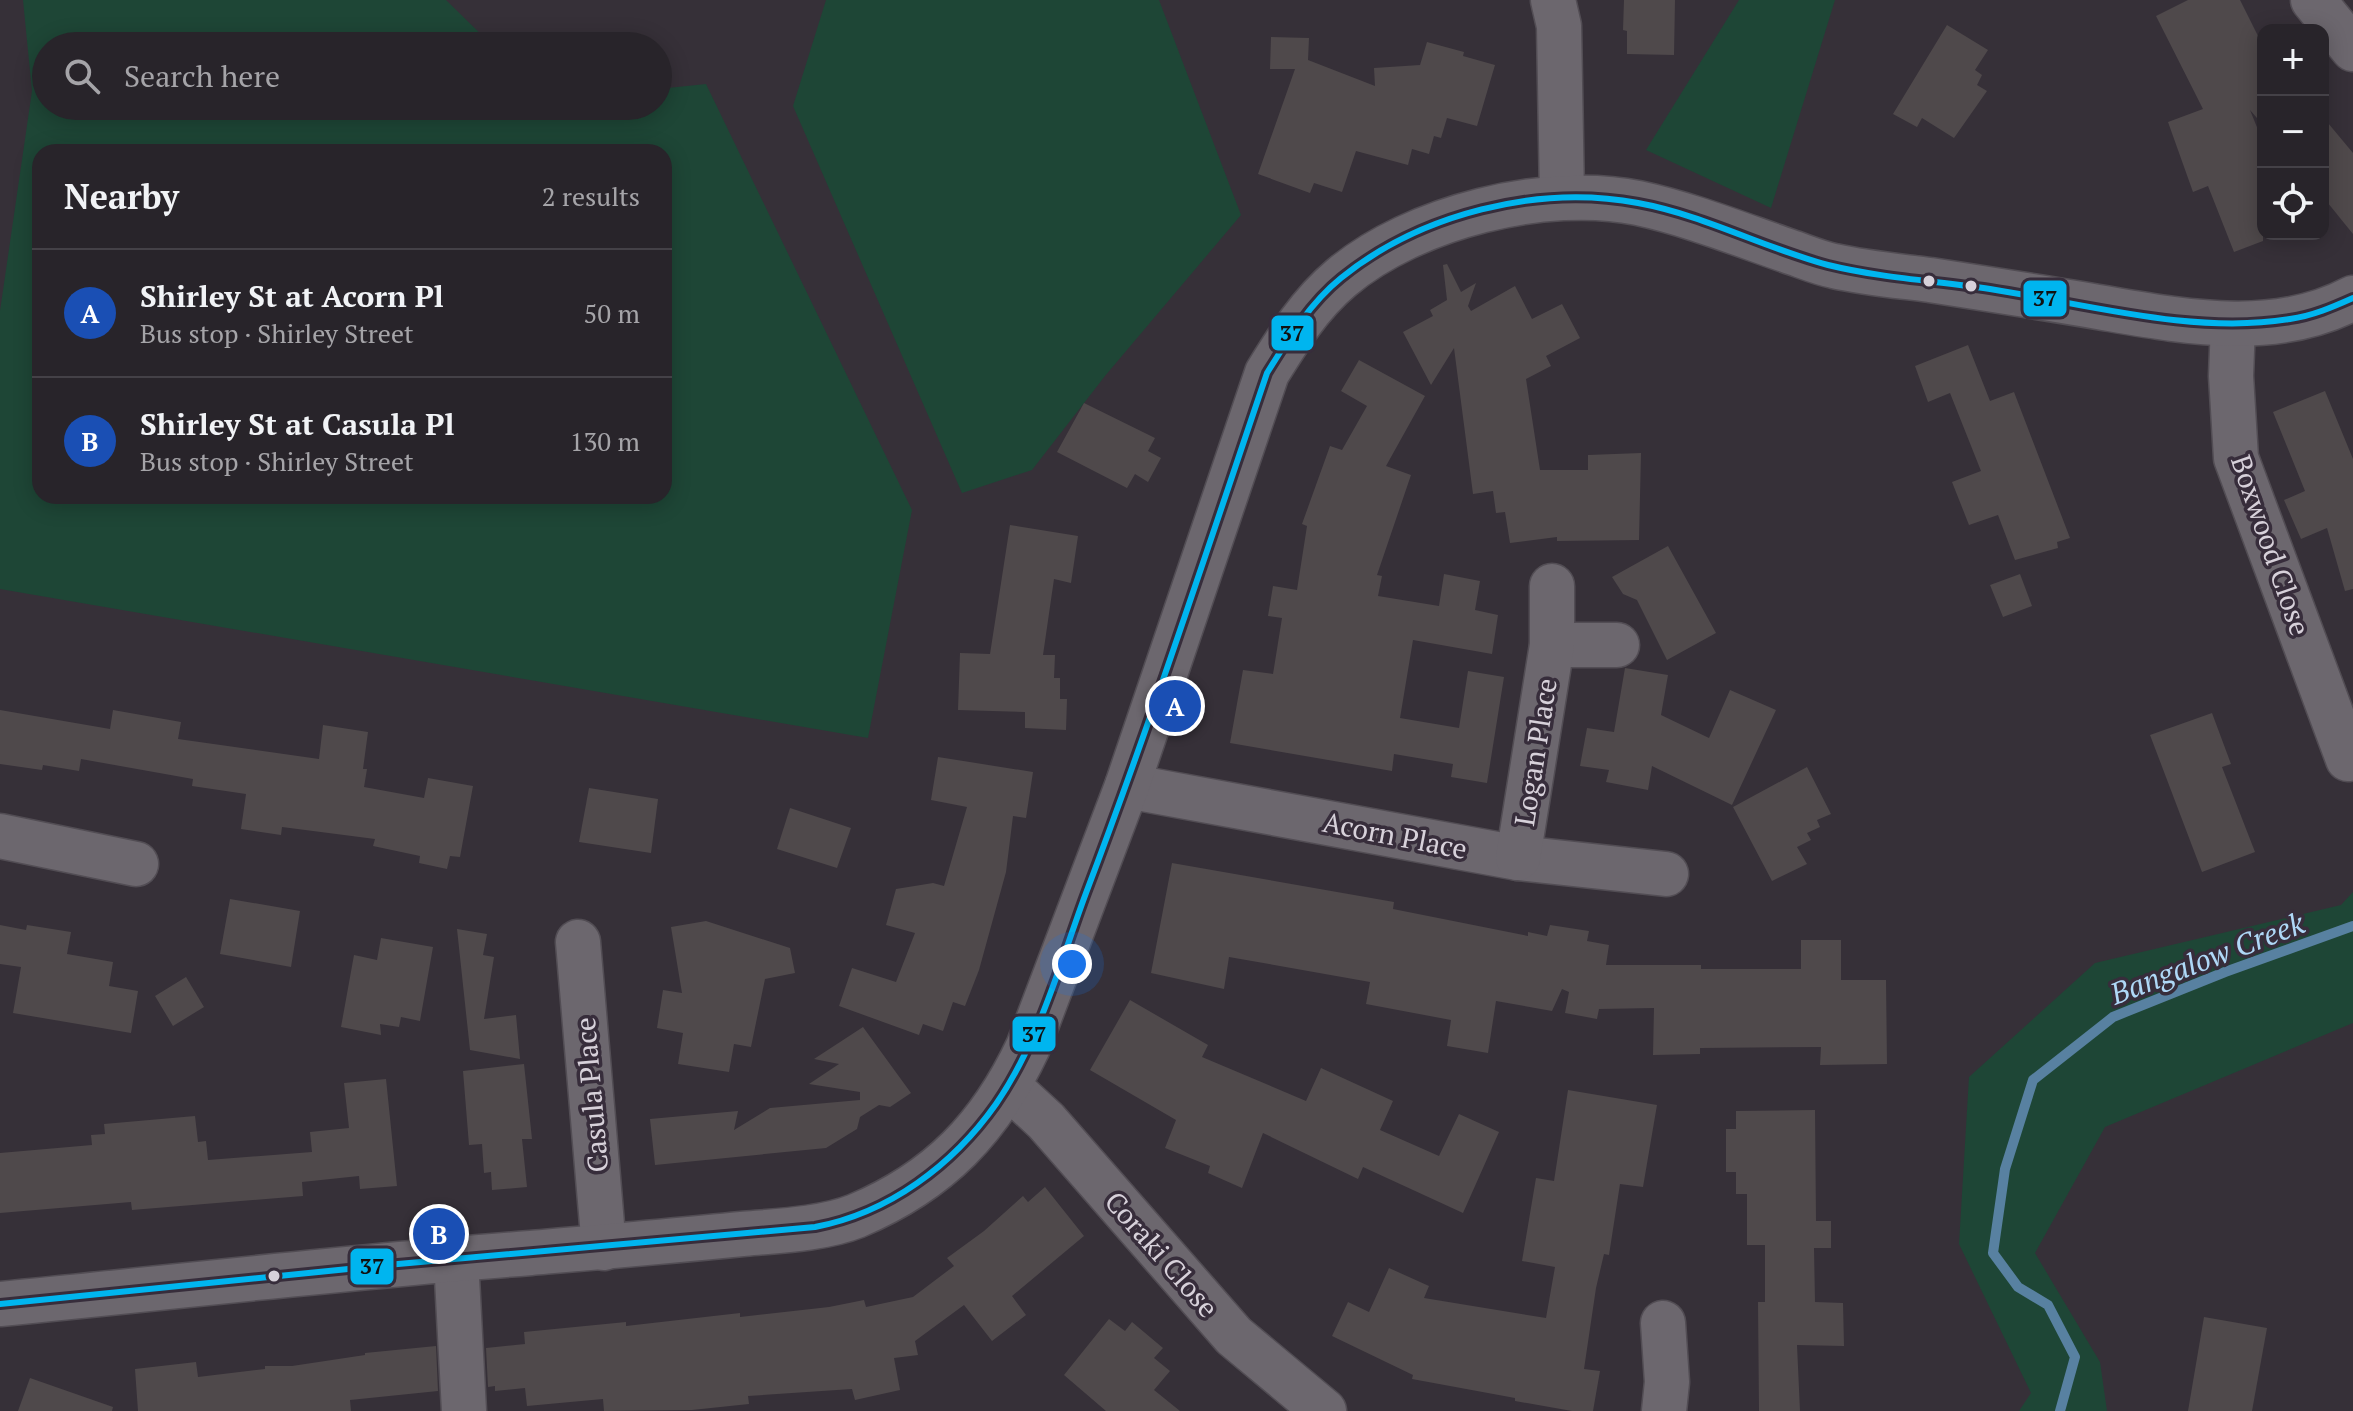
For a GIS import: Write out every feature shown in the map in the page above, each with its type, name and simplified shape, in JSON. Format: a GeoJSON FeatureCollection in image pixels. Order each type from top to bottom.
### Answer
{"type":"FeatureCollection","features":[{"type":"Feature","properties":{"kind":"street"},"geometry":{"type":"LineString","coordinates":[[1553,0],[1559,26],[1562,197]]}},
{"type":"Feature","properties":{"kind":"street"},"geometry":{"type":"LineString","coordinates":[[2313,0],[2353,49]]}},
{"type":"Feature","properties":{"kind":"street"},"geometry":{"type":"LineString","coordinates":[[0,1304],[793,1229],[852,1218],[921,1181],[961,1148],[1009,1087],[1028,1047],[1127,786],[1267,373],[1290,335],[1315,303],[1342,277],[1417,232],[1502,206],[1562,197],[1637,203],[1681,214],[1834,266],[2151,316],[2267,325],[2341,305],[2353,298]]}},
{"type":"Feature","properties":{"kind":"street","name":"Boxwood Close"},"geometry":{"type":"LineString","coordinates":[[2233,324],[2231,376],[2236,458],[2348,759]]}},
{"type":"Feature","properties":{"kind":"street","name":"Logan Place"},"geometry":{"type":"LineString","coordinates":[[1518,858],[1552,645],[1552,586]]}},
{"type":"Feature","properties":{"kind":"street","name":"Logan Place"},"geometry":{"type":"LineString","coordinates":[[1552,645],[1617,645]]}},
{"type":"Feature","properties":{"kind":"street","name":"Acorn Place"},"geometry":{"type":"LineString","coordinates":[[1127,786],[1518,858],[1666,874]]}},
{"type":"Feature","properties":{"kind":"street"},"geometry":{"type":"LineString","coordinates":[[0,836],[136,864]]}},
{"type":"Feature","properties":{"kind":"street","name":"Casula Place"},"geometry":{"type":"LineString","coordinates":[[578,942],[604,1248]]}},
{"type":"Feature","properties":{"kind":"street","name":"Coraki Close"},"geometry":{"type":"LineString","coordinates":[[1009,1087],[1046,1121],[1234,1336],[1324,1411]]}},
{"type":"Feature","properties":{"kind":"street"},"geometry":{"type":"LineString","coordinates":[[456,1259],[464,1411]]}},
{"type":"Feature","properties":{"kind":"street"},"geometry":{"type":"LineString","coordinates":[[1663,1323],[1667,1382],[1664,1411]]}},
{"type":"Feature","properties":{"kind":"green space"},"geometry":{"type":"Polygon","coordinates":[[[23,0],[446,0],[479,32],[32,32],[32,91],[23,0]]]}},
{"type":"Feature","properties":{"kind":"green space"},"geometry":{"type":"Polygon","coordinates":[[[826,0],[1159,0],[1241,215],[1105,376],[1032,470],[962,493],[793,106],[826,0]]]}},
{"type":"Feature","properties":{"kind":"green space"},"geometry":{"type":"Polygon","coordinates":[[[1739,0],[1835,0],[1771,208],[1646,150],[1739,0]]]}},
{"type":"Feature","properties":{"kind":"green space"},"geometry":{"type":"Polygon","coordinates":[[[706,84],[912,510],[868,738],[0,589],[0,311],[32,91],[32,120],[672,120],[672,88],[706,84]]]}},
{"type":"Feature","properties":{"kind":"green space"},"geometry":{"type":"Polygon","coordinates":[[[2353,892],[2353,1023],[2105,1127],[2035,1253],[2100,1362],[2107,1411],[2019,1411],[2031,1393],[1959,1244],[1969,1077],[2095,963],[2341,905],[2353,892]]]}},
{"type":"Feature","properties":{"kind":"building"},"geometry":{"type":"Polygon","coordinates":[[[1624,0],[1675,0],[1674,55],[1627,54],[1627,31],[1623,30],[1624,0]]]}},
{"type":"Feature","properties":{"kind":"building"},"geometry":{"type":"Polygon","coordinates":[[[2188,0],[2240,0],[2257,34],[2257,118],[2250,110],[2257,127],[2257,240],[2263,241],[2234,252],[2208,186],[2193,192],[2168,122],[2203,109],[2156,16],[2188,0]]]}},
{"type":"Feature","properties":{"kind":"building"},"geometry":{"type":"Polygon","coordinates":[[[1947,25],[1988,50],[1975,70],[1982,75],[1977,85],[1987,91],[1954,138],[1922,118],[1917,127],[1893,114],[1947,25]]]}},
{"type":"Feature","properties":{"kind":"building"},"geometry":{"type":"Polygon","coordinates":[[[1271,37],[1309,38],[1308,60],[1375,86],[1374,68],[1420,65],[1427,42],[1495,65],[1477,126],[1447,118],[1441,138],[1434,136],[1429,154],[1412,149],[1408,165],[1356,151],[1342,192],[1314,183],[1310,193],[1258,174],[1295,69],[1270,69],[1271,37]]]}},
{"type":"Feature","properties":{"kind":"building"},"geometry":{"type":"Polygon","coordinates":[[[2329,124],[2353,153],[2353,234],[2329,204],[2329,124]]]}},
{"type":"Feature","properties":{"kind":"building"},"geometry":{"type":"Polygon","coordinates":[[[1447,264],[1461,292],[1476,283],[1468,306],[1471,311],[1515,286],[1532,319],[1562,304],[1580,338],[1546,356],[1551,366],[1526,379],[1540,470],[1588,470],[1588,455],[1641,453],[1639,540],[1557,541],[1557,537],[1510,543],[1505,512],[1496,513],[1493,491],[1473,494],[1454,348],[1431,385],[1403,332],[1433,316],[1430,310],[1447,300],[1443,265],[1447,264]]]}},
{"type":"Feature","properties":{"kind":"building"},"geometry":{"type":"Polygon","coordinates":[[[1968,345],[1990,401],[2014,392],[2070,538],[2057,542],[2058,548],[2015,560],[1998,515],[1969,525],[1952,482],[1981,471],[1950,393],[1928,402],[1915,366],[1968,345]]]}},
{"type":"Feature","properties":{"kind":"building"},"geometry":{"type":"Polygon","coordinates":[[[1359,360],[1425,396],[1386,466],[1411,475],[1377,575],[1382,576],[1378,596],[1439,606],[1444,574],[1480,581],[1475,610],[1498,615],[1492,654],[1413,640],[1400,718],[1459,728],[1468,671],[1504,677],[1487,783],[1451,777],[1453,764],[1394,754],[1392,771],[1230,743],[1243,670],[1273,674],[1282,618],[1268,616],[1273,586],[1297,590],[1307,526],[1302,524],[1330,446],[1342,450],[1367,406],[1341,391],[1359,360]]]}},
{"type":"Feature","properties":{"kind":"building"},"geometry":{"type":"Polygon","coordinates":[[[2325,391],[2353,459],[2353,589],[2345,591],[2327,528],[2301,539],[2284,500],[2305,491],[2273,412],[2325,391]]]}},
{"type":"Feature","properties":{"kind":"building"},"geometry":{"type":"Polygon","coordinates":[[[1084,403],[1155,438],[1148,451],[1161,458],[1148,482],[1135,474],[1127,488],[1057,452],[1084,403]]]}},
{"type":"Feature","properties":{"kind":"building"},"geometry":{"type":"Polygon","coordinates":[[[1010,525],[1078,536],[1071,583],[1054,579],[1043,655],[1055,655],[1054,678],[1060,678],[1060,699],[1067,699],[1066,730],[1025,728],[1025,712],[958,710],[960,653],[990,654],[1010,525]]]}},
{"type":"Feature","properties":{"kind":"building"},"geometry":{"type":"Polygon","coordinates":[[[1668,546],[1716,633],[1667,660],[1637,600],[1623,594],[1612,577],[1668,546]]]}},
{"type":"Feature","properties":{"kind":"building"},"geometry":{"type":"Polygon","coordinates":[[[2020,574],[2032,606],[2003,617],[1990,585],[2020,574]]]}},
{"type":"Feature","properties":{"kind":"building"},"geometry":{"type":"Polygon","coordinates":[[[1625,668],[1668,675],[1661,715],[1709,738],[1730,690],[1776,710],[1732,805],[1652,766],[1648,790],[1606,782],[1609,770],[1580,766],[1587,728],[1614,732],[1625,668]]]}},
{"type":"Feature","properties":{"kind":"building"},"geometry":{"type":"Polygon","coordinates":[[[0,710],[110,729],[113,710],[181,722],[178,739],[319,759],[323,725],[368,732],[364,787],[424,798],[428,778],[473,786],[460,857],[450,856],[447,869],[419,863],[420,856],[373,846],[375,839],[282,827],[281,835],[241,829],[246,794],[192,786],[193,779],[81,759],[79,771],[43,765],[42,770],[0,764],[0,710]]]}},
{"type":"Feature","properties":{"kind":"building"},"geometry":{"type":"Polygon","coordinates":[[[2212,713],[2231,764],[2222,767],[2255,852],[2202,872],[2150,735],[2212,713]]]}},
{"type":"Feature","properties":{"kind":"building"},"geometry":{"type":"Polygon","coordinates":[[[938,757],[1033,772],[1026,818],[1013,816],[1006,872],[979,970],[965,1006],[953,1002],[943,1031],[923,1024],[919,1035],[839,1006],[852,968],[896,982],[915,933],[886,925],[896,889],[933,883],[944,886],[967,807],[931,800],[938,757]]]}},
{"type":"Feature","properties":{"kind":"building"},"geometry":{"type":"Polygon","coordinates":[[[1807,767],[1831,814],[1817,820],[1820,827],[1807,833],[1811,840],[1797,847],[1807,864],[1772,881],[1733,807],[1807,767]]]}},
{"type":"Feature","properties":{"kind":"building"},"geometry":{"type":"Polygon","coordinates":[[[589,788],[658,799],[651,853],[579,842],[589,788]]]}},
{"type":"Feature","properties":{"kind":"building"},"geometry":{"type":"Polygon","coordinates":[[[790,808],[851,828],[837,868],[777,849],[790,808]]]}},
{"type":"Feature","properties":{"kind":"building"},"geometry":{"type":"Polygon","coordinates":[[[1172,863],[1394,902],[1393,909],[1528,936],[1528,932],[1547,936],[1550,925],[1589,931],[1587,941],[1609,945],[1606,965],[1801,969],[1801,940],[1841,940],[1841,980],[1886,980],[1887,1064],[1820,1065],[1821,1047],[1700,1048],[1700,1054],[1653,1055],[1654,1008],[1599,1009],[1597,1019],[1565,1013],[1569,992],[1562,989],[1552,1011],[1496,1001],[1488,1053],[1447,1046],[1451,1020],[1366,1004],[1370,982],[1229,957],[1224,989],[1151,973],[1172,863]]]}},
{"type":"Feature","properties":{"kind":"building"},"geometry":{"type":"Polygon","coordinates":[[[230,899],[300,911],[291,967],[220,954],[230,899]]]}},
{"type":"Feature","properties":{"kind":"building"},"geometry":{"type":"Polygon","coordinates":[[[706,921],[790,948],[795,973],[765,979],[751,1047],[734,1044],[729,1072],[678,1064],[683,1033],[657,1028],[663,990],[682,993],[671,927],[706,921]]]}},
{"type":"Feature","properties":{"kind":"building"},"geometry":{"type":"Polygon","coordinates":[[[0,925],[26,930],[27,925],[71,932],[67,954],[113,962],[109,986],[138,991],[131,1033],[13,1013],[21,967],[0,964],[0,925]]]}},
{"type":"Feature","properties":{"kind":"building"},"geometry":{"type":"Polygon","coordinates":[[[457,929],[487,934],[483,955],[494,957],[484,1019],[516,1015],[520,1059],[470,1050],[457,929]]]}},
{"type":"Feature","properties":{"kind":"building"},"geometry":{"type":"Polygon","coordinates":[[[381,938],[433,947],[420,1021],[401,1017],[399,1027],[380,1024],[381,1035],[341,1027],[354,955],[377,960],[381,938]]]}},
{"type":"Feature","properties":{"kind":"building"},"geometry":{"type":"Polygon","coordinates":[[[186,977],[204,1007],[173,1026],[155,996],[186,977]]]}},
{"type":"Feature","properties":{"kind":"building"},"geometry":{"type":"Polygon","coordinates":[[[1130,1000],[1208,1045],[1202,1057],[1306,1101],[1321,1068],[1393,1101],[1380,1130],[1439,1156],[1459,1114],[1499,1132],[1463,1213],[1363,1167],[1358,1179],[1263,1133],[1242,1188],[1208,1173],[1210,1166],[1165,1148],[1176,1120],[1090,1070],[1130,1000]]]}},
{"type":"Feature","properties":{"kind":"building"},"geometry":{"type":"Polygon","coordinates":[[[863,1027],[911,1093],[890,1107],[879,1105],[860,1117],[857,1129],[826,1148],[655,1165],[650,1119],[738,1111],[734,1130],[770,1108],[860,1100],[860,1092],[809,1084],[839,1064],[814,1059],[863,1027]]]}},
{"type":"Feature","properties":{"kind":"building"},"geometry":{"type":"Polygon","coordinates":[[[524,1064],[532,1139],[522,1139],[527,1187],[492,1190],[491,1172],[484,1173],[482,1144],[469,1145],[463,1071],[524,1064]]]}},
{"type":"Feature","properties":{"kind":"building"},"geometry":{"type":"Polygon","coordinates":[[[386,1079],[397,1186],[360,1189],[359,1176],[302,1182],[303,1196],[132,1210],[131,1202],[0,1213],[0,1153],[92,1145],[91,1135],[105,1134],[104,1124],[195,1116],[198,1142],[206,1141],[208,1160],[312,1152],[310,1132],[349,1128],[344,1083],[386,1079]]]}},
{"type":"Feature","properties":{"kind":"building"},"geometry":{"type":"Polygon","coordinates":[[[1568,1090],[1657,1105],[1643,1187],[1620,1184],[1609,1255],[1604,1254],[1596,1288],[1584,1369],[1600,1371],[1593,1411],[1572,1411],[1515,1401],[1515,1398],[1412,1379],[1413,1375],[1332,1336],[1348,1302],[1369,1312],[1389,1268],[1429,1286],[1424,1298],[1546,1318],[1555,1267],[1522,1261],[1536,1178],[1554,1181],[1568,1090]]]}},
{"type":"Feature","properties":{"kind":"building"},"geometry":{"type":"Polygon","coordinates":[[[1815,1110],[1816,1221],[1831,1221],[1831,1248],[1814,1248],[1815,1302],[1843,1303],[1844,1346],[1797,1345],[1800,1411],[1759,1411],[1758,1302],[1765,1302],[1765,1245],[1747,1245],[1747,1194],[1736,1194],[1736,1172],[1726,1172],[1726,1129],[1736,1129],[1736,1111],[1815,1110]]]}},
{"type":"Feature","properties":{"kind":"building"},"geometry":{"type":"Polygon","coordinates":[[[1045,1187],[1084,1236],[1012,1296],[1026,1315],[992,1341],[964,1305],[915,1341],[918,1355],[894,1358],[900,1390],[855,1400],[852,1389],[748,1396],[749,1404],[692,1410],[604,1411],[603,1399],[527,1406],[525,1388],[495,1391],[495,1386],[488,1387],[486,1348],[525,1344],[524,1332],[626,1322],[626,1326],[740,1313],[740,1317],[864,1300],[866,1307],[913,1297],[954,1266],[947,1258],[984,1231],[1023,1196],[1028,1202],[1045,1187]]]}},
{"type":"Feature","properties":{"kind":"building"},"geometry":{"type":"Polygon","coordinates":[[[2204,1317],[2267,1328],[2252,1411],[2188,1411],[2204,1317]]]}},
{"type":"Feature","properties":{"kind":"building"},"geometry":{"type":"Polygon","coordinates":[[[1109,1319],[1125,1331],[1132,1322],[1163,1348],[1154,1358],[1170,1371],[1154,1390],[1180,1411],[1106,1411],[1064,1375],[1109,1319]]]}},
{"type":"Feature","properties":{"kind":"building"},"geometry":{"type":"Polygon","coordinates":[[[436,1346],[438,1391],[350,1400],[351,1411],[138,1411],[135,1369],[196,1362],[198,1377],[436,1346]]]}},
{"type":"Feature","properties":{"kind":"building"},"geometry":{"type":"Polygon","coordinates":[[[30,1378],[113,1407],[112,1411],[18,1411],[30,1378]]]}},
{"type":"Feature","properties":{"kind":"waterway","name":"Bangalow Creek"},"geometry":{"type":"LineString","coordinates":[[2060,1411],[2075,1357],[2048,1305],[2018,1287],[1993,1253],[2005,1169],[2033,1080],[2113,1017],[2353,926]]}},
{"type":"Feature","properties":{"kind":"transit line","name":"37"},"geometry":{"type":"LineString","coordinates":[[0,1304],[815,1227],[868,1210],[917,1183],[960,1147],[979,1126],[1011,1080],[1037,1028],[1156,699],[1267,373],[1300,322],[1341,278],[1372,256],[1443,221],[1482,209],[1561,198],[1600,198],[1638,203],[1710,223],[1828,265],[2178,320],[2253,323],[2290,319],[2353,298]]}},
{"type":"Feature","properties":{"kind":"place","name":"Shirley St at Acorn Pl"},"geometry":{"type":"Point","coordinates":[1175,706]}},
{"type":"Feature","properties":{"kind":"place","name":"Shirley St at Casula Pl"},"geometry":{"type":"Point","coordinates":[439,1234]}}]}
